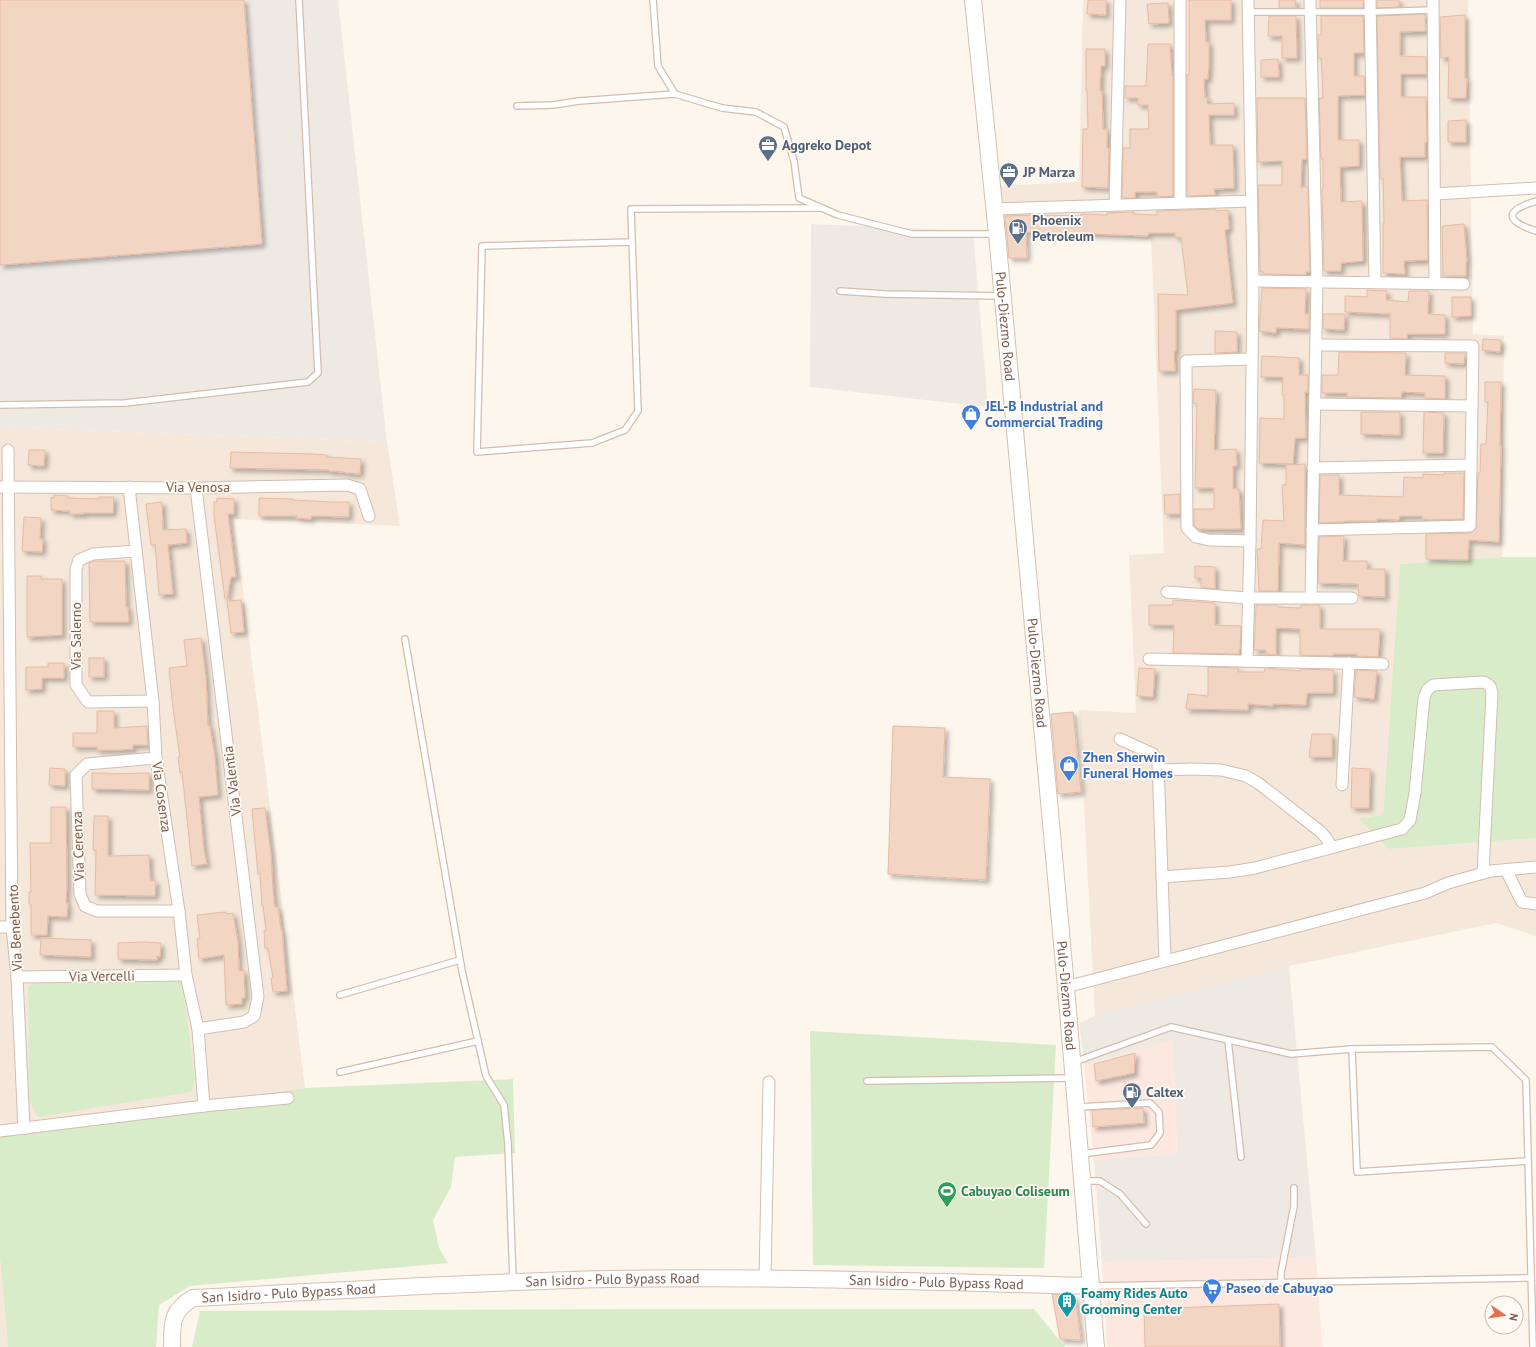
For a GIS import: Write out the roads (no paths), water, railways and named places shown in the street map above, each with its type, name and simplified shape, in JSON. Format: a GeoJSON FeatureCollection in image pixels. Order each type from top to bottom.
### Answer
{"type":"FeatureCollection","features":[{"type":"Feature","properties":{"kind":"main road","name":"Pulo-Diezmo Road"},"geometry":{"type":"LineString","coordinates":[[973,0],[1003,296],[1066,987],[1096,1347]]}},
{"type":"Feature","properties":{"kind":"main road","name":"San Isidro - Pulo Bypass Road"},"geometry":{"type":"LineString","coordinates":[[172,1347],[174,1317],[178,1309],[193,1298],[407,1286],[607,1279],[765,1278],[1090,1286]]}},
{"type":"Feature","properties":{"kind":"street"},"geometry":{"type":"LineString","coordinates":[[1115,205],[1120,0]]}},
{"type":"Feature","properties":{"kind":"street"},"geometry":{"type":"LineString","coordinates":[[1180,0],[1180,202]]}},
{"type":"Feature","properties":{"kind":"street"},"geometry":{"type":"LineString","coordinates":[[1247,661],[1253,281],[1248,0]]}},
{"type":"Feature","properties":{"kind":"street"},"geometry":{"type":"LineString","coordinates":[[1310,0],[1317,281],[1311,598]]}},
{"type":"Feature","properties":{"kind":"street"},"geometry":{"type":"LineString","coordinates":[[1370,0],[1375,282]]}},
{"type":"Feature","properties":{"kind":"street"},"geometry":{"type":"LineString","coordinates":[[1433,5],[1435,284]]}},
{"type":"Feature","properties":{"kind":"street"},"geometry":{"type":"LineString","coordinates":[[1435,194],[1536,188]]}},
{"type":"Feature","properties":{"kind":"street"},"geometry":{"type":"LineString","coordinates":[[994,209],[1180,202],[1252,201]]}},
{"type":"Feature","properties":{"kind":"street"},"geometry":{"type":"LineString","coordinates":[[1253,281],[1464,284]]}},
{"type":"Feature","properties":{"kind":"street"},"geometry":{"type":"LineString","coordinates":[[1312,530],[1470,526],[1473,346],[1316,345]]}},
{"type":"Feature","properties":{"kind":"street"},"geometry":{"type":"LineString","coordinates":[[1250,541],[1208,540],[1196,537],[1187,528],[1186,361],[1251,359]]}},
{"type":"Feature","properties":{"kind":"street"},"geometry":{"type":"LineString","coordinates":[[1315,404],[1472,406]]}},
{"type":"Feature","properties":{"kind":"street","name":"Via Benebento"},"geometry":{"type":"LineString","coordinates":[[8,450],[3,487],[12,927],[18,977],[24,1129]]}},
{"type":"Feature","properties":{"kind":"street"},"geometry":{"type":"LineString","coordinates":[[1313,468],[1471,465]]}},
{"type":"Feature","properties":{"kind":"street","name":"Via Venosa"},"geometry":{"type":"LineString","coordinates":[[3,487],[196,488],[347,485],[360,489],[369,516]]}},
{"type":"Feature","properties":{"kind":"street","name":"Via Cosenza"},"geometry":{"type":"LineString","coordinates":[[129,487],[153,701],[156,758],[179,911],[186,975],[198,1029],[204,1106]]}},
{"type":"Feature","properties":{"kind":"street","name":"Via Valentia"},"geometry":{"type":"LineString","coordinates":[[196,488],[258,997],[254,1016],[244,1022],[198,1029]]}},
{"type":"Feature","properties":{"kind":"street","name":"Via Salerno"},"geometry":{"type":"LineString","coordinates":[[136,550],[93,554],[79,560],[76,569],[76,685],[88,702],[153,701]]}},
{"type":"Feature","properties":{"kind":"street"},"geometry":{"type":"LineString","coordinates":[[1167,592],[1248,598],[1352,598]]}},
{"type":"Feature","properties":{"kind":"street"},"geometry":{"type":"LineString","coordinates":[[1149,659],[1383,664]]}},
{"type":"Feature","properties":{"kind":"street"},"geometry":{"type":"LineString","coordinates":[[1342,785],[1349,663]]}},
{"type":"Feature","properties":{"kind":"street"},"geometry":{"type":"LineString","coordinates":[[1162,877],[1230,872],[1256,868],[1402,829],[1410,820],[1416,793],[1424,698],[1427,690],[1434,685],[1483,682],[1488,683],[1491,687],[1492,693],[1483,873]]}},
{"type":"Feature","properties":{"kind":"street"},"geometry":{"type":"LineString","coordinates":[[1120,739],[1153,754],[1157,758],[1159,770],[1165,960]]}},
{"type":"Feature","properties":{"kind":"street","name":"Via Cerenza"},"geometry":{"type":"LineString","coordinates":[[156,758],[88,764],[76,775],[80,894],[85,906],[97,911],[179,911]]}},
{"type":"Feature","properties":{"kind":"street"},"geometry":{"type":"LineString","coordinates":[[1159,770],[1221,770],[1246,776],[1258,782],[1321,832],[1331,847]]}},
{"type":"Feature","properties":{"kind":"street"},"geometry":{"type":"LineString","coordinates":[[1066,987],[1425,892],[1448,883],[1483,873],[1536,867]]}},
{"type":"Feature","properties":{"kind":"street"},"geometry":{"type":"LineString","coordinates":[[1506,870],[1522,902],[1536,904]]}},
{"type":"Feature","properties":{"kind":"street"},"geometry":{"type":"LineString","coordinates":[[0,927],[12,927]]}},
{"type":"Feature","properties":{"kind":"street","name":"Via Vercelli"},"geometry":{"type":"LineString","coordinates":[[18,977],[186,975]]}},
{"type":"Feature","properties":{"kind":"street"},"geometry":{"type":"LineString","coordinates":[[765,1278],[769,1082]]}},
{"type":"Feature","properties":{"kind":"street"},"geometry":{"type":"LineString","coordinates":[[0,1131],[204,1106],[288,1098]]}},
{"type":"Feature","properties":{"kind":"lane"},"geometry":{"type":"LineString","coordinates":[[0,405],[125,403],[308,382],[318,373],[299,0]]}},
{"type":"Feature","properties":{"kind":"lane"},"geometry":{"type":"LineString","coordinates":[[653,0],[658,66],[675,94]]}},
{"type":"Feature","properties":{"kind":"lane"},"geometry":{"type":"LineString","coordinates":[[1248,12],[1370,12],[1433,5]]}},
{"type":"Feature","properties":{"kind":"lane"},"geometry":{"type":"LineString","coordinates":[[517,106],[553,105],[579,101],[675,94],[722,108],[756,112],[784,127],[794,161],[799,198],[838,215],[912,234],[997,234]]}},
{"type":"Feature","properties":{"kind":"lane"},"geometry":{"type":"LineString","coordinates":[[1536,201],[1517,208],[1514,210],[1512,215],[1514,221],[1519,225],[1536,231]]}},
{"type":"Feature","properties":{"kind":"lane"},"geometry":{"type":"LineString","coordinates":[[632,242],[482,246],[478,452],[592,443],[625,430],[638,411],[631,209],[822,208]]}},
{"type":"Feature","properties":{"kind":"lane"},"geometry":{"type":"LineString","coordinates":[[840,291],[885,294],[1003,296]]}},
{"type":"Feature","properties":{"kind":"lane"},"geometry":{"type":"LineString","coordinates":[[405,639],[460,960],[486,1076],[504,1105],[508,1144],[513,1283]]}},
{"type":"Feature","properties":{"kind":"lane"},"geometry":{"type":"LineString","coordinates":[[340,995],[460,960]]}},
{"type":"Feature","properties":{"kind":"lane"},"geometry":{"type":"LineString","coordinates":[[867,1081],[1073,1070],[1171,1027],[1291,1054],[1352,1049],[1492,1047],[1526,1080],[1533,1347]]}},
{"type":"Feature","properties":{"kind":"lane"},"geometry":{"type":"LineString","coordinates":[[1228,1040],[1241,1157]]}},
{"type":"Feature","properties":{"kind":"lane"},"geometry":{"type":"LineString","coordinates":[[340,1072],[478,1041]]}},
{"type":"Feature","properties":{"kind":"lane"},"geometry":{"type":"LineString","coordinates":[[1352,1049],[1357,1172],[1528,1161]]}},
{"type":"Feature","properties":{"kind":"lane"},"geometry":{"type":"LineString","coordinates":[[1076,1108],[1150,1102],[1159,1112],[1160,1133],[1151,1145],[1080,1154]]}},
{"type":"Feature","properties":{"kind":"lane"},"geometry":{"type":"LineString","coordinates":[[1082,1182],[1100,1181],[1120,1194],[1146,1224]]}},
{"type":"Feature","properties":{"kind":"lane"},"geometry":{"type":"LineString","coordinates":[[1281,1282],[1281,1273],[1294,1206],[1294,1188]]}},
{"type":"Feature","properties":{"kind":"lane"},"geometry":{"type":"LineString","coordinates":[[1090,1286],[1530,1278]]}},
{"type":"Feature","properties":{"kind":"place","name":"Aggreko Depot"},"geometry":{"type":"Point","coordinates":[768,162]}},
{"type":"Feature","properties":{"kind":"place","name":"JP Marza"},"geometry":{"type":"Point","coordinates":[1009,189]}},
{"type":"Feature","properties":{"kind":"place","name":"Phoenix Petroleum"},"geometry":{"type":"Point","coordinates":[1018,245]}},
{"type":"Feature","properties":{"kind":"place","name":"JEL-B Industrial and Commercial Trading"},"geometry":{"type":"Point","coordinates":[971,431]}},
{"type":"Feature","properties":{"kind":"place","name":"Zhen Sherwin Funeral Homes"},"geometry":{"type":"Point","coordinates":[1069,782]}},
{"type":"Feature","properties":{"kind":"place","name":"Caltex"},"geometry":{"type":"Point","coordinates":[1132,1109]}},
{"type":"Feature","properties":{"kind":"place","name":"Cabuyao Coliseum"},"geometry":{"type":"Point","coordinates":[947,1208]}},
{"type":"Feature","properties":{"kind":"place","name":"Paseo de Cabuyao"},"geometry":{"type":"Point","coordinates":[1212,1305]}},
{"type":"Feature","properties":{"kind":"place","name":"Foamy Rides Auto Grooming Center"},"geometry":{"type":"Point","coordinates":[1067,1318]}}]}
